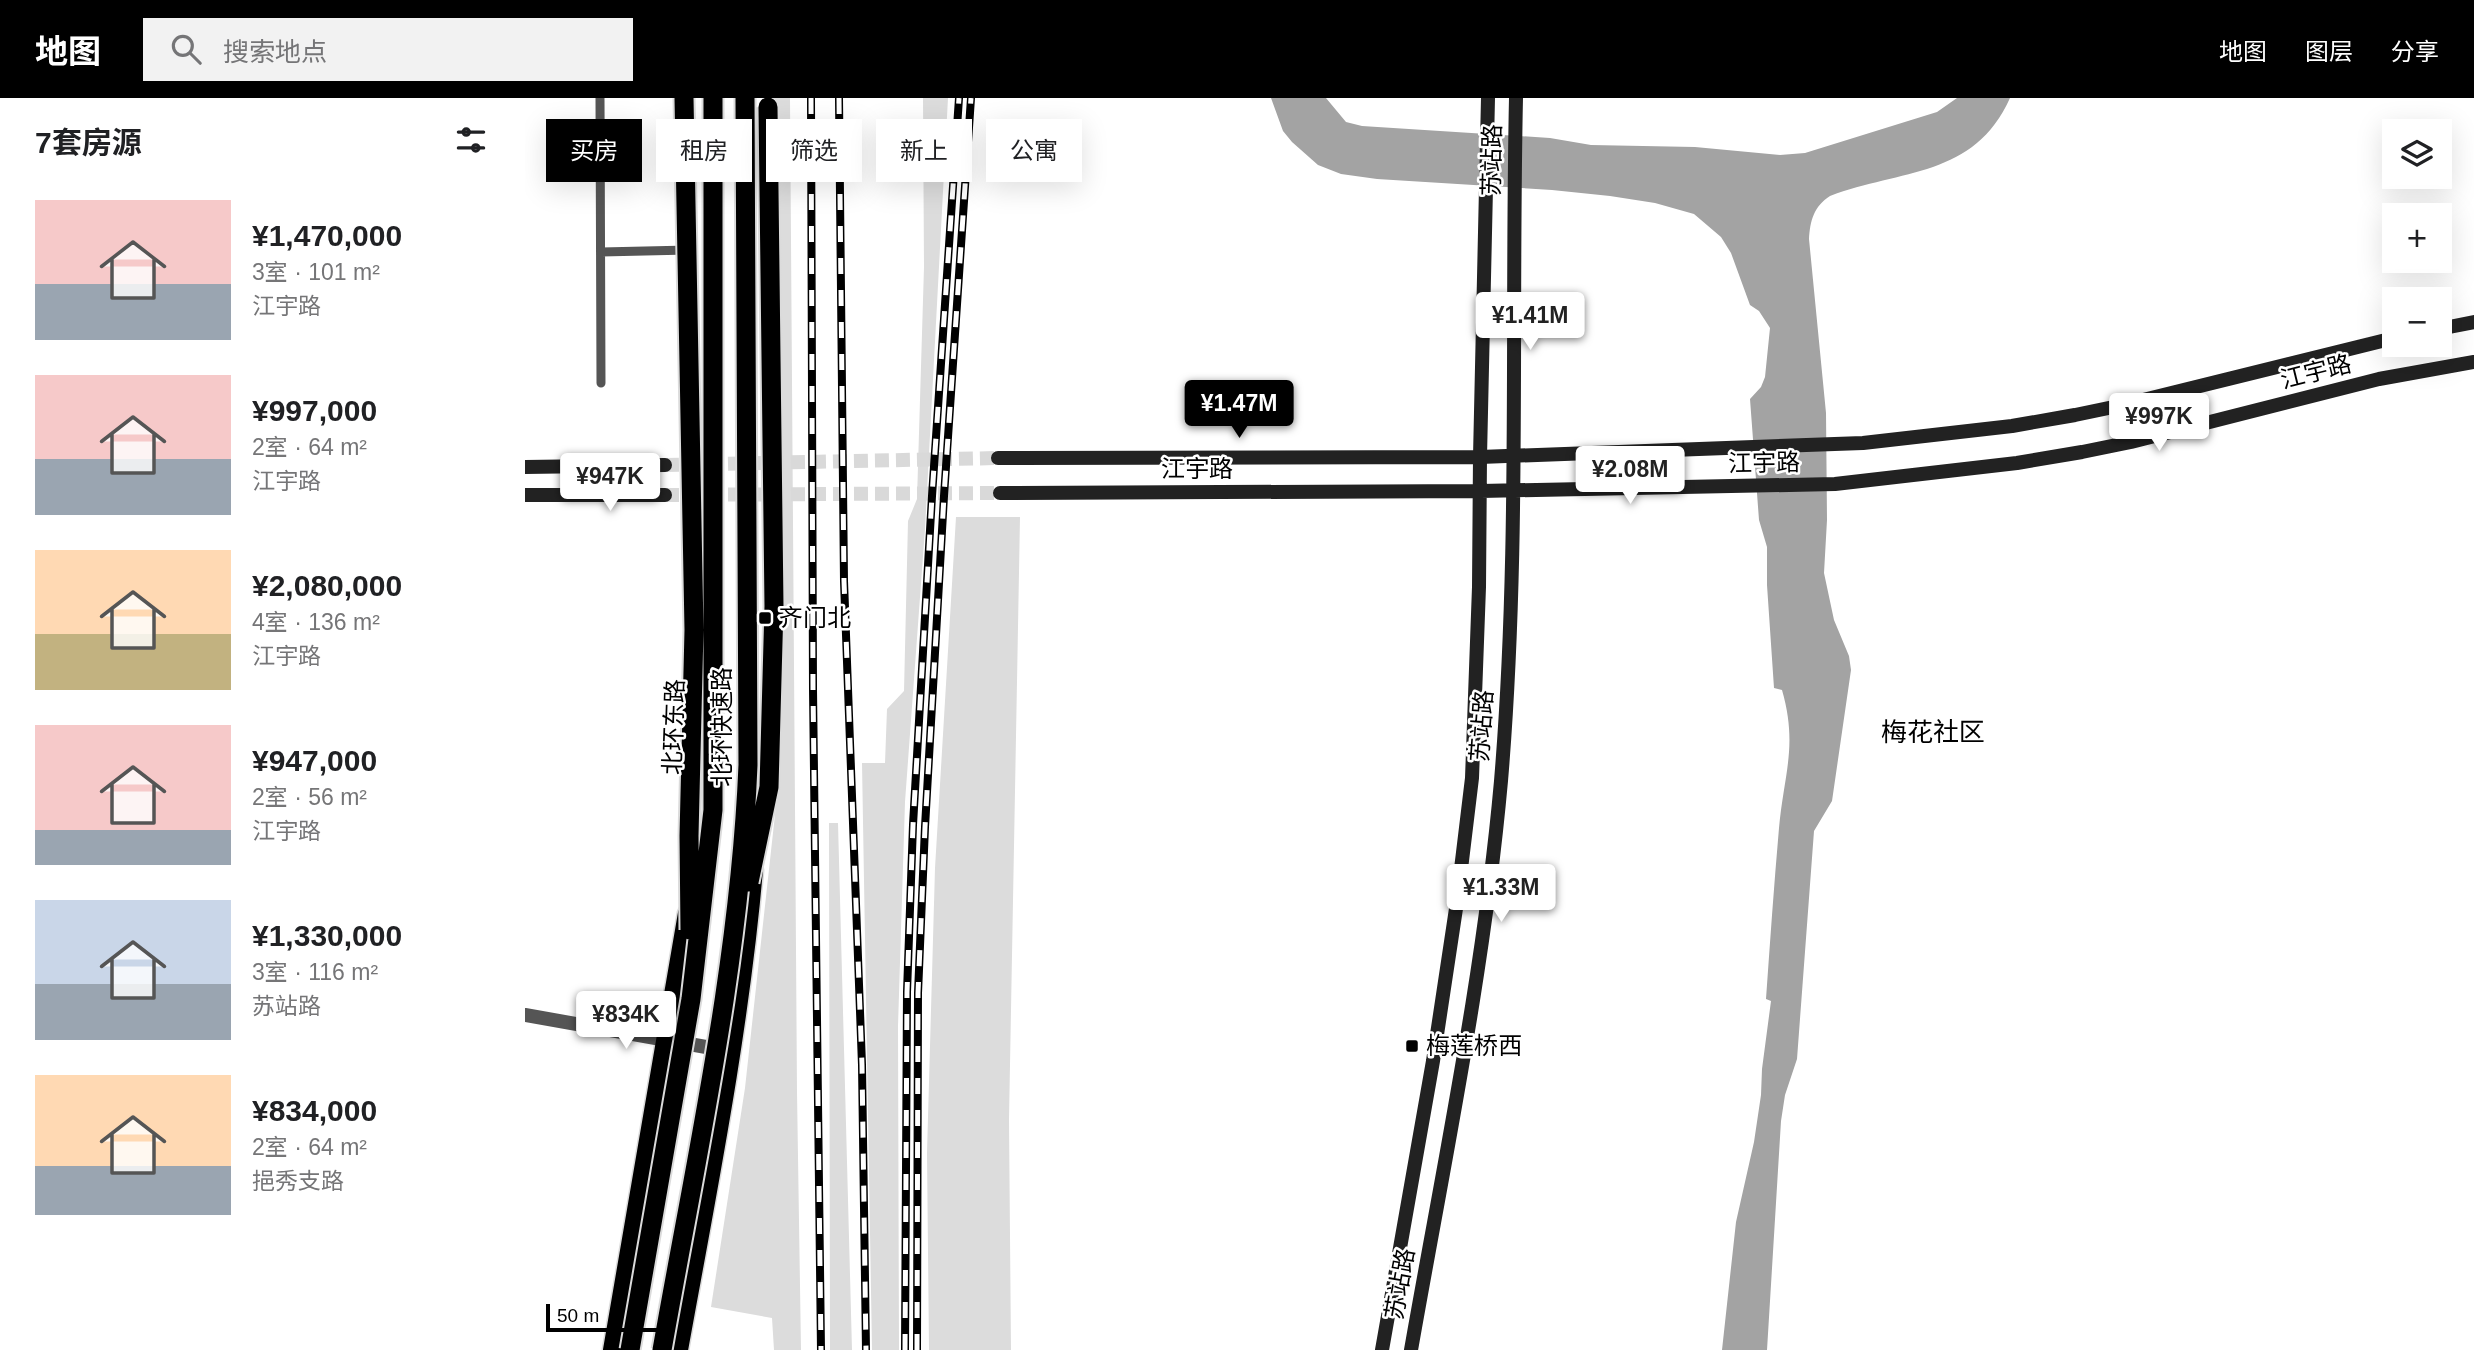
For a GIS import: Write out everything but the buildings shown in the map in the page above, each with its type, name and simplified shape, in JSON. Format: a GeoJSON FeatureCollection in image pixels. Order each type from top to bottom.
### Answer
{"type":"FeatureCollection","features":[{"type":"Feature","properties":{"kind":"highway"},"geometry":{"type":"LineString","coordinates":[[684,98],[694,630],[689,836],[691,999]]}},
{"type":"Feature","properties":{"kind":"highway","name":"北环快速路"},"geometry":{"type":"LineString","coordinates":[[630,1350],[691,999],[709,856],[715,762],[713,98]]}},
{"type":"Feature","properties":{"kind":"highway","name":"北环快速路"},"geometry":{"type":"LineString","coordinates":[[662,1350],[722,1006],[746,810],[745,98]]}},
{"type":"Feature","properties":{"kind":"highway"},"geometry":{"type":"LineString","coordinates":[[722,1006],[769,787],[774,606],[765,102]]}},
{"type":"Feature","properties":{"kind":"main road","name":"北环东路"},"geometry":{"type":"LineString","coordinates":[[612,1350],[666,1041],[692,872],[698,763],[701,611],[693,98]]}},
{"type":"Feature","properties":{"kind":"main road"},"geometry":{"type":"LineString","coordinates":[[679,1350],[733,1052],[748,941],[764,765],[765,102]]}},
{"type":"Feature","properties":{"kind":"main road","name":"苏站路"},"geometry":{"type":"LineString","coordinates":[[1381,1350],[1433,1061],[1467,826],[1472,764],[1481,491],[1488,104]]}},
{"type":"Feature","properties":{"kind":"main road","name":"苏站路"},"geometry":{"type":"LineString","coordinates":[[1411,1350],[1472,1001],[1501,782],[1511,627],[1516,105]]}},
{"type":"Feature","properties":{"kind":"main road"},"geometry":{"type":"LineString","coordinates":[[2452,326],[2474,322]]}},
{"type":"Feature","properties":{"kind":"main road","name":"江宇路"},"geometry":{"type":"LineString","coordinates":[[998,458],[1480,457],[1863,443],[2012,426],[2075,415],[2382,341]]}},
{"type":"Feature","properties":{"kind":"main road","name":"江宇路"},"geometry":{"type":"LineString","coordinates":[[1000,493],[1481,491],[1835,484],[2017,463],[2082,452],[2379,379],[2474,362]]}},
{"type":"Feature","properties":{"kind":"main road"},"geometry":{"type":"LineString","coordinates":[[525,467],[666,465]]}},
{"type":"Feature","properties":{"kind":"main road"},"geometry":{"type":"LineString","coordinates":[[525,495],[665,495]]}},
{"type":"Feature","properties":{"kind":"street"},"geometry":{"type":"LineString","coordinates":[[525,1014],[733,1052]]}},
{"type":"Feature","properties":{"kind":"lane"},"geometry":{"type":"LineString","coordinates":[[600,98],[601,383]]}},
{"type":"Feature","properties":{"kind":"lane"},"geometry":{"type":"LineString","coordinates":[[601,252],[695,250]]}},
{"type":"Feature","properties":{"kind":"shaded area"},"geometry":{"type":"Polygon","coordinates":[[[773,98],[790,98],[790,119],[774,119],[773,98]]]}},
{"type":"Feature","properties":{"kind":"shaded area"},"geometry":{"type":"Polygon","coordinates":[[[923,98],[948,98],[947,119],[923,119],[923,98]]]}},
{"type":"Feature","properties":{"kind":"shaded area"},"geometry":{"type":"Polygon","coordinates":[[[1271,98],[1326,98],[1346,122],[1362,126],[1550,138],[1591,145],[1695,147],[1780,155],[1805,153],[1937,112],[1957,98],[2010,98],[1995,124],[1977,143],[1956,157],[1933,167],[1830,196],[1817,209],[1810,226],[1809,239],[1826,413],[1827,520],[1824,573],[1834,620],[1849,656],[1851,670],[1832,801],[1814,831],[1797,1059],[1785,1095],[1781,1121],[1767,1350],[1722,1350],[1736,1222],[1754,1142],[1761,1095],[1771,1001],[1766,999],[1775,871],[1789,744],[1787,710],[1782,690],[1774,688],[1767,547],[1759,520],[1750,399],[1761,387],[1765,377],[1770,328],[1759,311],[1750,305],[1731,253],[1721,237],[1694,214],[1655,203],[1610,196],[1341,174],[1318,165],[1292,142],[1283,131],[1271,98]]]}},
{"type":"Feature","properties":{"kind":"shaded area"},"geometry":{"type":"Polygon","coordinates":[[[775,182],[791,182],[801,1350],[774,1350],[772,1318],[711,1307],[745,1088],[780,769],[784,537],[775,182]]]}},
{"type":"Feature","properties":{"kind":"shaded area"},"geometry":{"type":"Polygon","coordinates":[[[923,182],[944,182],[925,529],[905,802],[898,1026],[899,1350],[872,1350],[862,763],[885,763],[887,709],[904,691],[908,521],[917,499],[924,267],[923,182]]]}},
{"type":"Feature","properties":{"kind":"shaded area"},"geometry":{"type":"Polygon","coordinates":[[[956,517],[1020,517],[1009,1120],[1011,1350],[929,1350],[927,1153],[935,868],[956,517]]]}},
{"type":"Feature","properties":{"kind":"shaded area"},"geometry":{"type":"Polygon","coordinates":[[[829,823],[838,823],[852,1350],[830,1350],[829,823]]]}},
{"type":"Feature","properties":{"kind":"tunnel"},"geometry":{"type":"LineString","coordinates":[[665,465],[998,458]]}},
{"type":"Feature","properties":{"kind":"tunnel"},"geometry":{"type":"LineString","coordinates":[[665,495],[1000,493]]}},
{"type":"Feature","properties":{"kind":"railway"},"geometry":{"type":"LineString","coordinates":[[811,98],[813,689],[821,1350]]}},
{"type":"Feature","properties":{"kind":"railway"},"geometry":{"type":"LineString","coordinates":[[839,98],[844,581],[862,1065],[866,1350]]}},
{"type":"Feature","properties":{"kind":"railway"},"geometry":{"type":"LineString","coordinates":[[905,1350],[907,992],[913,825],[959,98]]}},
{"type":"Feature","properties":{"kind":"railway"},"geometry":{"type":"LineString","coordinates":[[917,1350],[918,993],[925,827],[971,98]]}},
{"type":"Feature","properties":{"kind":"place","name":"齐门北"},"geometry":{"type":"Point","coordinates":[765,618]}},
{"type":"Feature","properties":{"kind":"place","name":"梅莲桥西"},"geometry":{"type":"Point","coordinates":[1412,1046]}},
{"type":"Feature","properties":{"kind":"district","name":"梅花社区"},"geometry":{"type":"Point","coordinates":[1933,732]}}]}
